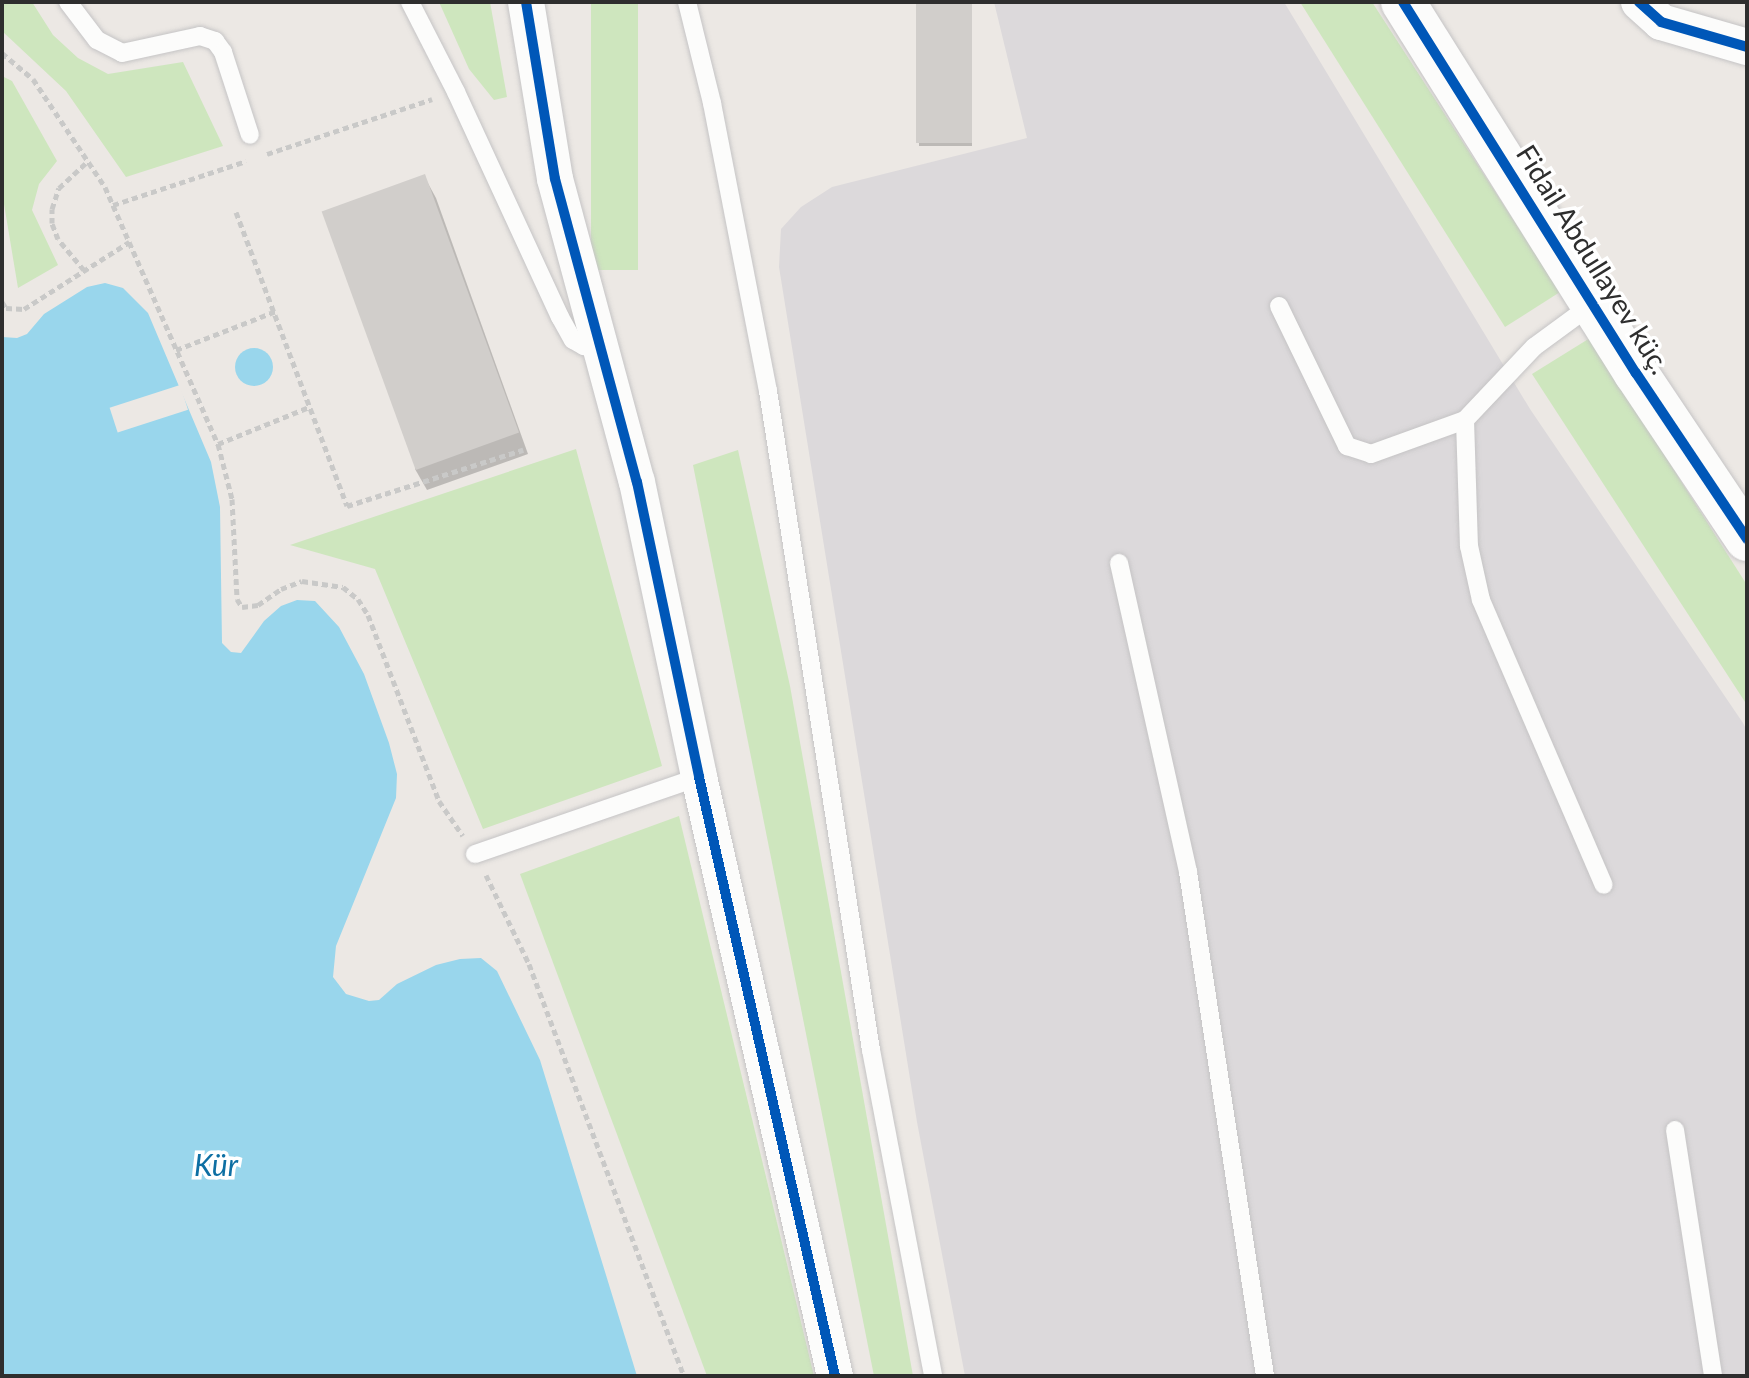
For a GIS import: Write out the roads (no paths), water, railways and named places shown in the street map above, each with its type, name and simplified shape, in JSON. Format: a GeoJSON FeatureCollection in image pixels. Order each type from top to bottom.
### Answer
{"type":"FeatureCollection","features":[{"type":"Feature","properties":{"kind":"street"},"geometry":{"type":"LineString","coordinates":[[526,2],[555,179],[637,482],[699,777],[835,1376]]}},
{"type":"Feature","properties":{"kind":"street","name":"Fidail Abdullayev küç."},"geometry":{"type":"LineString","coordinates":[[1403,2],[1747,539]]}},
{"type":"Feature","properties":{"kind":"street"},"geometry":{"type":"LineString","coordinates":[[1639,2],[1661,22],[1747,47]]}},
{"type":"Feature","properties":{"kind":"lane"},"geometry":{"type":"LineString","coordinates":[[68,2],[97,40],[122,53],[200,36],[215,41],[223,52],[250,135]]}},
{"type":"Feature","properties":{"kind":"lane"},"geometry":{"type":"LineString","coordinates":[[410,2],[456,92],[560,317],[573,340],[584,346],[599,344]]}},
{"type":"Feature","properties":{"kind":"lane"},"geometry":{"type":"LineString","coordinates":[[687,2],[712,103],[768,391],[871,1050],[933,1376]]}},
{"type":"Feature","properties":{"kind":"lane"},"geometry":{"type":"LineString","coordinates":[[1279,306],[1347,446],[1371,454],[1465,420],[1534,347],[1594,303]]}},
{"type":"Feature","properties":{"kind":"lane"},"geometry":{"type":"LineString","coordinates":[[1465,420],[1469,546],[1481,600],[1604,885]]}},
{"type":"Feature","properties":{"kind":"lane"},"geometry":{"type":"LineString","coordinates":[[1119,563],[1188,872],[1265,1376]]}},
{"type":"Feature","properties":{"kind":"lane"},"geometry":{"type":"LineString","coordinates":[[475,854],[699,777]]}},
{"type":"Feature","properties":{"kind":"lane"},"geometry":{"type":"LineString","coordinates":[[1675,1130],[1713,1376]]}},
{"type":"Feature","properties":{"kind":"water","name":"Kür"},"geometry":{"type":"Polygon","coordinates":[[[105,283],[123,288],[148,313],[211,462],[220,507],[222,643],[231,652],[241,653],[264,621],[281,606],[297,600],[315,601],[339,627],[364,674],[389,743],[397,774],[396,798],[336,946],[333,977],[346,994],[369,1001],[379,1000],[397,984],[436,965],[460,959],[481,958],[497,971],[540,1060],[637,1376],[2,1376],[2,337],[17,338],[27,334],[44,314],[87,287],[105,283]]]}},
{"type":"Feature","properties":{"kind":"water"},"geometry":{"type":"Polygon","coordinates":[[[254,348],[268,353],[273,367],[268,381],[254,386],[240,381],[235,367],[240,353],[254,348]]]}}]}
